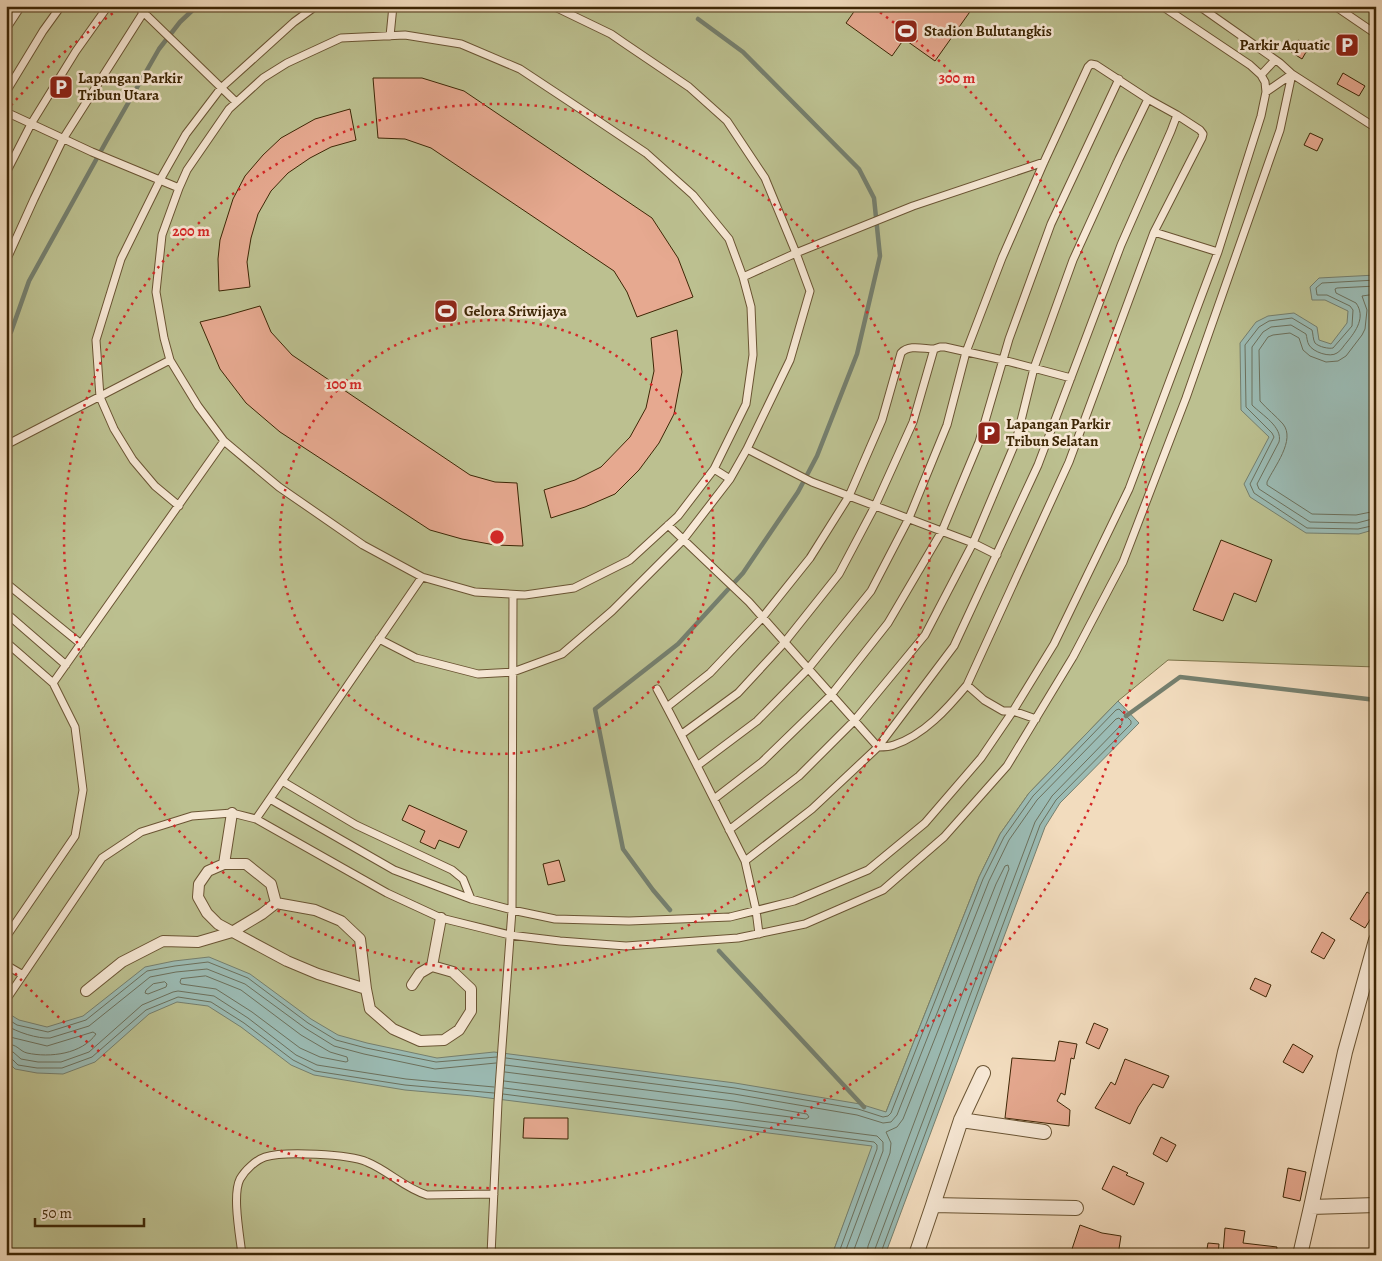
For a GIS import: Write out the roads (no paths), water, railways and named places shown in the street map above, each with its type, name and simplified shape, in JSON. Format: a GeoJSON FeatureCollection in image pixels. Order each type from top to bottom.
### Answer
{"type":"FeatureCollection","features":[{"type":"Feature","properties":{"kind":"street"},"geometry":{"type":"LineString","coordinates":[[224,864],[232,813]]}},
{"type":"Feature","properties":{"kind":"street"},"geometry":{"type":"LineString","coordinates":[[276,903],[271,884],[246,864],[224,864],[208,870],[199,884],[198,897],[207,913],[218,924],[287,961],[318,974],[366,989]]}},
{"type":"Feature","properties":{"kind":"street"},"geometry":{"type":"LineString","coordinates":[[86,991],[122,962],[163,941],[198,942],[232,932],[276,903],[315,910],[341,921],[360,939],[370,1009],[393,1030],[420,1041],[444,1040],[459,1030],[471,1011],[470,989],[454,972],[432,966],[420,973],[412,985]]}},
{"type":"Feature","properties":{"kind":"street"},"geometry":{"type":"LineString","coordinates":[[432,966],[441,918]]}},
{"type":"Feature","properties":{"kind":"street"},"geometry":{"type":"LineString","coordinates":[[1300,1255],[1345,1052],[1376,940]]}},
{"type":"Feature","properties":{"kind":"street"},"geometry":{"type":"LineString","coordinates":[[916,1255],[962,1120],[983,1073]]}},
{"type":"Feature","properties":{"kind":"street"},"geometry":{"type":"LineString","coordinates":[[962,1120],[1044,1132]]}},
{"type":"Feature","properties":{"kind":"street"},"geometry":{"type":"LineString","coordinates":[[933,1205],[1076,1208]]}},
{"type":"Feature","properties":{"kind":"street"},"geometry":{"type":"LineString","coordinates":[[1311,1207],[1376,1206]]}},
{"type":"Feature","properties":{"kind":"lane"},"geometry":{"type":"LineString","coordinates":[[6,29],[21,6]]}},
{"type":"Feature","properties":{"kind":"lane"},"geometry":{"type":"LineString","coordinates":[[6,92],[43,30],[61,6]]}},
{"type":"Feature","properties":{"kind":"lane"},"geometry":{"type":"LineString","coordinates":[[6,173],[31,124],[76,51],[108,6]]}},
{"type":"Feature","properties":{"kind":"lane"},"geometry":{"type":"LineString","coordinates":[[137,6],[236,102]]}},
{"type":"Feature","properties":{"kind":"lane"},"geometry":{"type":"LineString","coordinates":[[6,261],[63,138],[150,6]]}},
{"type":"Feature","properties":{"kind":"lane"},"geometry":{"type":"LineString","coordinates":[[178,506],[155,486],[133,460],[114,429],[100,397],[96,340],[121,259],[160,180],[186,134],[221,88],[294,22],[316,6]]}},
{"type":"Feature","properties":{"kind":"lane"},"geometry":{"type":"LineString","coordinates":[[390,36],[393,6]]}},
{"type":"Feature","properties":{"kind":"lane"},"geometry":{"type":"LineString","coordinates":[[379,639],[416,658],[478,674],[513,672],[562,654],[612,610],[683,540],[730,479],[747,449],[790,360],[810,291],[764,178],[727,121],[689,87],[611,34],[553,6]]}},
{"type":"Feature","properties":{"kind":"lane"},"geometry":{"type":"LineString","coordinates":[[270,798],[394,870],[471,898],[512,910],[555,919],[629,921],[730,917],[794,901],[868,870],[925,823],[981,758],[1013,711],[1054,644],[1128,488],[1218,252],[1261,116],[1266,92],[1265,82],[1261,75],[1250,65],[1162,6]]}},
{"type":"Feature","properties":{"kind":"lane"},"geometry":{"type":"LineString","coordinates":[[1199,6],[1292,74],[1376,128]]}},
{"type":"Feature","properties":{"kind":"lane"},"geometry":{"type":"LineString","coordinates":[[1335,6],[1376,34]]}},
{"type":"Feature","properties":{"kind":"lane"},"geometry":{"type":"LineString","coordinates":[[405,35],[461,44],[520,69],[646,153],[694,195],[729,239],[751,307],[753,355],[746,404],[714,469],[678,516],[630,560],[574,588],[526,596],[475,592],[422,577],[357,541],[278,487],[224,441],[198,406],[170,360],[156,292],[162,235],[179,188],[187,170],[228,109],[236,102],[264,78],[288,63],[341,38],[405,35]]}},
{"type":"Feature","properties":{"kind":"lane"},"geometry":{"type":"LineString","coordinates":[[1261,75],[1275,60]]}},
{"type":"Feature","properties":{"kind":"lane"},"geometry":{"type":"LineString","coordinates":[[697,766],[757,721],[808,669],[871,591],[909,518],[947,425],[966,352],[1002,258],[1088,67],[1091,64],[1096,65],[1200,130],[1203,134],[1202,138],[1154,232],[1069,462],[967,685],[948,707],[920,732],[893,746],[878,747]]}},
{"type":"Feature","properties":{"kind":"lane"},"geometry":{"type":"LineString","coordinates":[[1266,92],[1292,74]]}},
{"type":"Feature","properties":{"kind":"lane"},"geometry":{"type":"LineString","coordinates":[[6,1000],[102,858],[141,832],[192,816],[232,813],[256,818],[387,893],[441,918],[510,935],[560,941],[626,946],[738,938],[804,924],[883,890],[944,837],[1007,766],[1073,657],[1123,562],[1186,398],[1280,130],[1292,74]]}},
{"type":"Feature","properties":{"kind":"lane"},"geometry":{"type":"LineString","coordinates":[[714,799],[762,762],[831,695],[888,623],[942,531],[979,442],[1009,339],[1051,224],[1119,79]]}},
{"type":"Feature","properties":{"kind":"lane"},"geometry":{"type":"LineString","coordinates":[[729,830],[799,776],[854,721],[925,635],[973,543],[1016,441],[1034,368],[1073,260],[1148,99]]}},
{"type":"Feature","properties":{"kind":"lane"},"geometry":{"type":"LineString","coordinates":[[6,112],[92,152],[179,188]]}},
{"type":"Feature","properties":{"kind":"lane"},"geometry":{"type":"LineString","coordinates":[[745,862],[812,809],[878,747],[954,646],[1038,466],[1121,244],[1177,115]]}},
{"type":"Feature","properties":{"kind":"lane"},"geometry":{"type":"LineString","coordinates":[[742,277],[796,253],[923,203],[1044,162]]}},
{"type":"Feature","properties":{"kind":"lane"},"geometry":{"type":"LineString","coordinates":[[1154,232],[1218,252]]}},
{"type":"Feature","properties":{"kind":"lane"},"geometry":{"type":"LineString","coordinates":[[667,707],[710,673],[762,618],[810,558],[849,496],[882,420],[901,353],[904,350],[946,347],[1071,378]]}},
{"type":"Feature","properties":{"kind":"lane"},"geometry":{"type":"LineString","coordinates":[[682,734],[738,693],[784,643],[839,574],[876,506],[913,422],[934,349]]}},
{"type":"Feature","properties":{"kind":"lane"},"geometry":{"type":"LineString","coordinates":[[6,445],[170,360]]}},
{"type":"Feature","properties":{"kind":"lane"},"geometry":{"type":"LineString","coordinates":[[54,683],[224,441]]}},
{"type":"Feature","properties":{"kind":"lane"},"geometry":{"type":"LineString","coordinates":[[747,449],[812,482],[973,543],[997,555]]}},
{"type":"Feature","properties":{"kind":"lane"},"geometry":{"type":"LineString","coordinates":[[714,469],[730,479]]}},
{"type":"Feature","properties":{"kind":"lane"},"geometry":{"type":"LineString","coordinates":[[668,525],[749,602],[878,747]]}},
{"type":"Feature","properties":{"kind":"lane"},"geometry":{"type":"LineString","coordinates":[[256,818],[422,577]]}},
{"type":"Feature","properties":{"kind":"lane"},"geometry":{"type":"LineString","coordinates":[[6,583],[81,644]]}},
{"type":"Feature","properties":{"kind":"lane"},"geometry":{"type":"LineString","coordinates":[[492,1255],[498,1102],[512,910],[513,595]]}},
{"type":"Feature","properties":{"kind":"lane"},"geometry":{"type":"LineString","coordinates":[[6,613],[66,664]]}},
{"type":"Feature","properties":{"kind":"lane"},"geometry":{"type":"LineString","coordinates":[[6,642],[54,683],[75,727],[83,790],[75,836],[6,937]]}},
{"type":"Feature","properties":{"kind":"lane"},"geometry":{"type":"LineString","coordinates":[[967,685],[984,700],[1004,711],[1013,711],[1036,719]]}},
{"type":"Feature","properties":{"kind":"lane"},"geometry":{"type":"LineString","coordinates":[[657,689],[682,734],[745,862],[756,910],[759,934]]}},
{"type":"Feature","properties":{"kind":"lane"},"geometry":{"type":"LineString","coordinates":[[282,781],[356,825],[452,870],[463,879],[471,898]]}},
{"type":"Feature","properties":{"kind":"lane"},"geometry":{"type":"LineString","coordinates":[[6,965],[23,976]]}},
{"type":"Feature","properties":{"kind":"lane"},"geometry":{"type":"LineString","coordinates":[[242,1255],[237,1197],[240,1179],[249,1167],[263,1158],[277,1154],[359,1158],[378,1167],[416,1192],[427,1195],[494,1194]]}},
{"type":"Feature","properties":{"kind":"water"},"geometry":{"type":"Polygon","coordinates":[[[1376,275],[1376,529],[1359,534],[1306,533],[1250,497],[1244,484],[1269,437],[1241,410],[1240,343],[1256,322],[1268,316],[1294,313],[1317,327],[1319,340],[1331,344],[1347,323],[1348,311],[1325,300],[1312,300],[1310,287],[1319,278],[1376,275]]]}},
{"type":"Feature","properties":{"kind":"water"},"geometry":{"type":"Polygon","coordinates":[[[1118,701],[1139,723],[1060,803],[1045,827],[885,1255],[832,1255],[872,1146],[473,1096],[405,1090],[314,1075],[291,1065],[241,1027],[208,1006],[177,1002],[149,1014],[95,1062],[63,1074],[37,1073],[15,1069],[6,1060],[6,1012],[19,1020],[47,1027],[83,1016],[145,967],[209,957],[250,974],[311,1019],[338,1035],[367,1043],[437,1058],[494,1052],[735,1083],[860,1104],[886,1112],[979,877],[1000,834],[1029,793],[1118,701]]]}},
{"type":"Feature","properties":{"kind":"waterway"},"geometry":{"type":"LineString","coordinates":[[6,331],[11,332],[29,281],[159,49],[180,22],[197,6]]}},
{"type":"Feature","properties":{"kind":"waterway"},"geometry":{"type":"LineString","coordinates":[[670,910],[623,849],[595,709],[678,644],[743,573],[798,492],[817,456],[857,354],[880,256],[874,198],[859,169],[743,52],[698,19]]}},
{"type":"Feature","properties":{"kind":"waterway"},"geometry":{"type":"LineString","coordinates":[[1126,716],[1180,677],[1376,700]]}},
{"type":"Feature","properties":{"kind":"waterway"},"geometry":{"type":"LineString","coordinates":[[719,951],[864,1107]]}},
{"type":"Feature","properties":{"kind":"place","name":"Stadion Bulutangkis"},"geometry":{"type":"Point","coordinates":[906,31]}},
{"type":"Feature","properties":{"kind":"place","name":"Parkir Aquatic"},"geometry":{"type":"Point","coordinates":[1347,45]}},
{"type":"Feature","properties":{"kind":"place","name":"Lapangan Parkir Tribun Utara"},"geometry":{"type":"Point","coordinates":[61,87]}},
{"type":"Feature","properties":{"kind":"place","name":"Gelora Sriwijaya"},"geometry":{"type":"Point","coordinates":[446,311]}},
{"type":"Feature","properties":{"kind":"place","name":"Lapangan Parkir Tribun Selatan"},"geometry":{"type":"Point","coordinates":[989,433]}}]}
